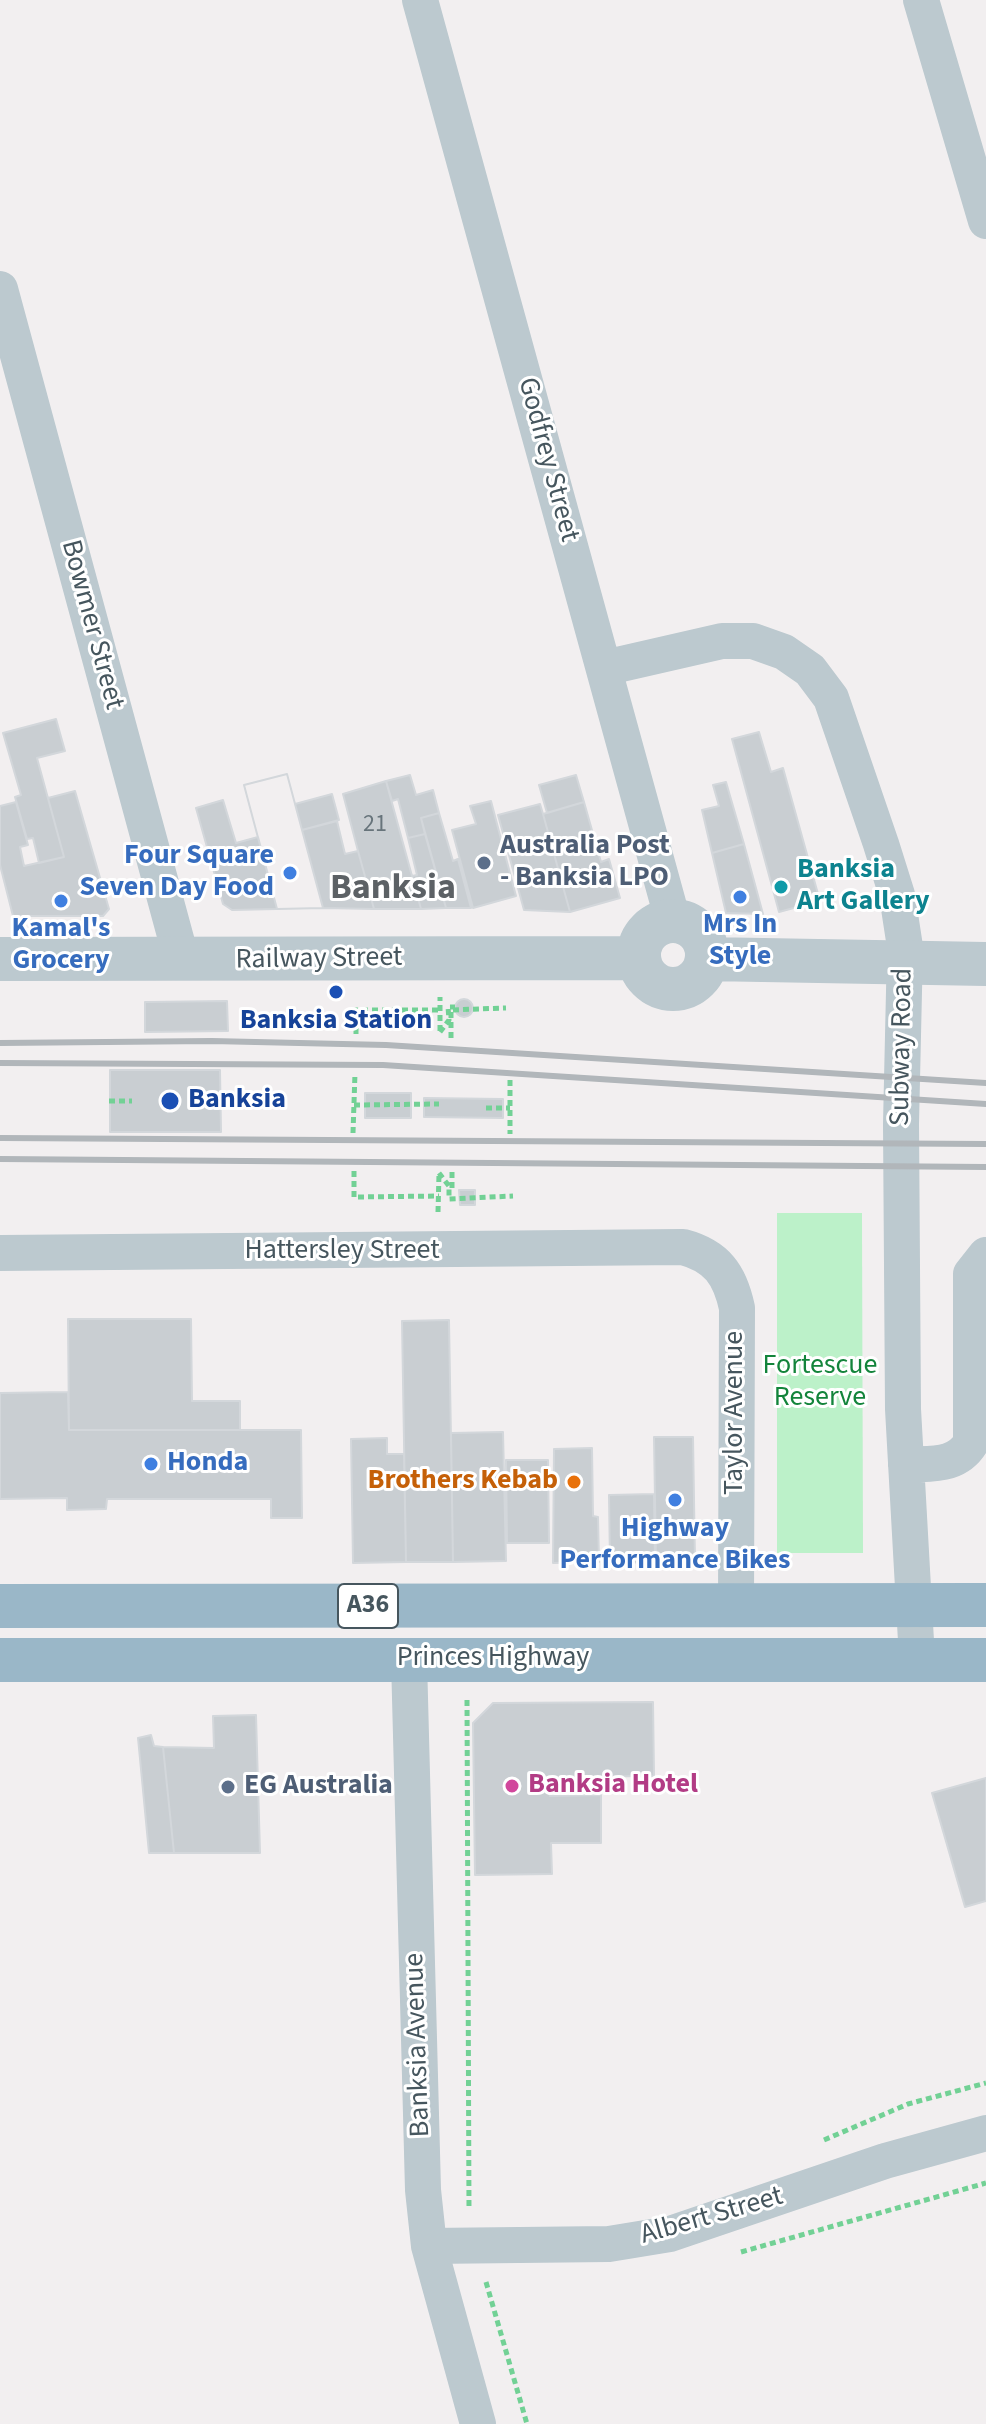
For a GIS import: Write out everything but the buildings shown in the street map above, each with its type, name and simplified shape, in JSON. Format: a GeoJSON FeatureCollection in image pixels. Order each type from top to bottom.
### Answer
{"type":"FeatureCollection","features":[{"type":"Feature","properties":{"kind":"highway","name":"Princes Highway"},"geometry":{"type":"LineString","coordinates":[[0,1606],[986,1605]]}},
{"type":"Feature","properties":{"kind":"highway","name":"Princes Highway"},"geometry":{"type":"LineString","coordinates":[[0,1660],[986,1660]]}},
{"type":"Feature","properties":{"kind":"street","name":"Godfrey Street"},"geometry":{"type":"LineString","coordinates":[[420,0],[673,921]]}},
{"type":"Feature","properties":{"kind":"street"},"geometry":{"type":"LineString","coordinates":[[921,0],[986,221]]}},
{"type":"Feature","properties":{"kind":"street","name":"Bowmer Street"},"geometry":{"type":"LineString","coordinates":[[0,289],[182,961]]}},
{"type":"Feature","properties":{"kind":"street","name":"Subway Road"},"geometry":{"type":"LineString","coordinates":[[604,668],[722,641],[753,641],[784,652],[810,670],[831,698],[897,895],[905,947],[901,1124],[906,1465],[917,1659]]}},
{"type":"Feature","properties":{"kind":"street"},"geometry":{"type":"LineString","coordinates":[[673,921],[684,923],[702,937],[707,959],[698,980],[688,987],[666,990],[647,978],[638,958],[644,936],[652,928],[673,921]]}},
{"type":"Feature","properties":{"kind":"street","name":"Railway Street"},"geometry":{"type":"LineString","coordinates":[[0,959],[638,958]]}},
{"type":"Feature","properties":{"kind":"street"},"geometry":{"type":"LineString","coordinates":[[707,959],[970,963]]}},
{"type":"Feature","properties":{"kind":"street","name":"Hattersley Street"},"geometry":{"type":"LineString","coordinates":[[0,1253],[683,1247]]}},
{"type":"Feature","properties":{"kind":"street","name":"Taylor Avenue"},"geometry":{"type":"LineString","coordinates":[[683,1247],[702,1252],[719,1265],[732,1284],[737,1308],[736,1605]]}},
{"type":"Feature","properties":{"kind":"street"},"geometry":{"type":"LineString","coordinates":[[906,1465],[952,1462],[964,1454],[971,1443],[971,1274],[986,1255]]}},
{"type":"Feature","properties":{"kind":"street","name":"Banksia Avenue"},"geometry":{"type":"LineString","coordinates":[[409,1660],[423,2190],[429,2246],[478,2424]]}},
{"type":"Feature","properties":{"kind":"street","name":"Albert Street"},"geometry":{"type":"LineString","coordinates":[[429,2246],[480,2230],[609,2244],[670,2234],[885,2161],[986,2133]]}},
{"type":"Feature","properties":{"kind":"path"},"geometry":{"type":"LineString","coordinates":[[440,992],[440,1032],[449,1020],[448,1007],[506,1008]]}},
{"type":"Feature","properties":{"kind":"path"},"geometry":{"type":"LineString","coordinates":[[451,1038],[451,1010],[464,1008]]}},
{"type":"Feature","properties":{"kind":"path"},"geometry":{"type":"LineString","coordinates":[[356,1034],[356,1010],[439,1010]]}},
{"type":"Feature","properties":{"kind":"path"},"geometry":{"type":"LineString","coordinates":[[353,1133],[355,1073]]}},
{"type":"Feature","properties":{"kind":"path"},"geometry":{"type":"LineString","coordinates":[[510,1080],[510,1134]]}},
{"type":"Feature","properties":{"kind":"path"},"geometry":{"type":"LineString","coordinates":[[109,1101],[132,1101]]}},
{"type":"Feature","properties":{"kind":"path"},"geometry":{"type":"LineString","coordinates":[[354,1105],[439,1104]]}},
{"type":"Feature","properties":{"kind":"path"},"geometry":{"type":"LineString","coordinates":[[486,1108],[510,1108]]}},
{"type":"Feature","properties":{"kind":"path"},"geometry":{"type":"LineString","coordinates":[[354,1171],[354,1197],[439,1196]]}},
{"type":"Feature","properties":{"kind":"path"},"geometry":{"type":"LineString","coordinates":[[452,1172],[452,1195],[467,1197]]}},
{"type":"Feature","properties":{"kind":"path"},"geometry":{"type":"LineString","coordinates":[[438,1215],[439,1173],[449,1186],[449,1199],[513,1196]]}},
{"type":"Feature","properties":{"kind":"path"},"geometry":{"type":"LineString","coordinates":[[467,1695],[469,2214],[480,2230],[527,2424]]}},
{"type":"Feature","properties":{"kind":"path"},"geometry":{"type":"LineString","coordinates":[[815,2144],[908,2104],[986,2083]]}},
{"type":"Feature","properties":{"kind":"green space","name":"Fortescue Reserve"},"geometry":{"type":"Polygon","coordinates":[[[777,1213],[862,1213],[863,1553],[777,1553],[777,1213]]]}},
{"type":"Feature","properties":{"kind":"railway"},"geometry":{"type":"LineString","coordinates":[[0,1043],[212,1041],[386,1045],[986,1083]]}},
{"type":"Feature","properties":{"kind":"railway"},"geometry":{"type":"LineString","coordinates":[[0,1063],[383,1065],[986,1104]]}},
{"type":"Feature","properties":{"kind":"railway"},"geometry":{"type":"LineString","coordinates":[[0,1138],[986,1144]]}},
{"type":"Feature","properties":{"kind":"railway"},"geometry":{"type":"LineString","coordinates":[[0,1159],[986,1167]]}},
{"type":"Feature","properties":{"kind":"place","name":"Australia Post - Banksia LPO"},"geometry":{"type":"Point","coordinates":[484,863]}},
{"type":"Feature","properties":{"kind":"place","name":"Four Square Seven Day Food"},"geometry":{"type":"Point","coordinates":[290,873]}},
{"type":"Feature","properties":{"kind":"place","name":"Banksia Art Gallery"},"geometry":{"type":"Point","coordinates":[781,887]}},
{"type":"Feature","properties":{"kind":"place","name":"Mrs In Style"},"geometry":{"type":"Point","coordinates":[740,897]}},
{"type":"Feature","properties":{"kind":"place","name":"Kamal's Grocery"},"geometry":{"type":"Point","coordinates":[61,901]}},
{"type":"Feature","properties":{"kind":"place","name":"Banksia Station"},"geometry":{"type":"Point","coordinates":[336,992]}},
{"type":"Feature","properties":{"kind":"place","name":"Banksia"},"geometry":{"type":"Point","coordinates":[170,1101]}},
{"type":"Feature","properties":{"kind":"place","name":"Honda"},"geometry":{"type":"Point","coordinates":[151,1464]}},
{"type":"Feature","properties":{"kind":"place","name":"Brothers Kebab"},"geometry":{"type":"Point","coordinates":[574,1482]}},
{"type":"Feature","properties":{"kind":"place","name":"Highway Performance Bikes"},"geometry":{"type":"Point","coordinates":[675,1500]}},
{"type":"Feature","properties":{"kind":"place","name":"Banksia Hotel"},"geometry":{"type":"Point","coordinates":[512,1786]}},
{"type":"Feature","properties":{"kind":"place","name":"EG Australia"},"geometry":{"type":"Point","coordinates":[228,1787]}},
{"type":"Feature","properties":{"kind":"district","name":"Banksia"},"geometry":{"type":"Point","coordinates":[393,890]}}]}
